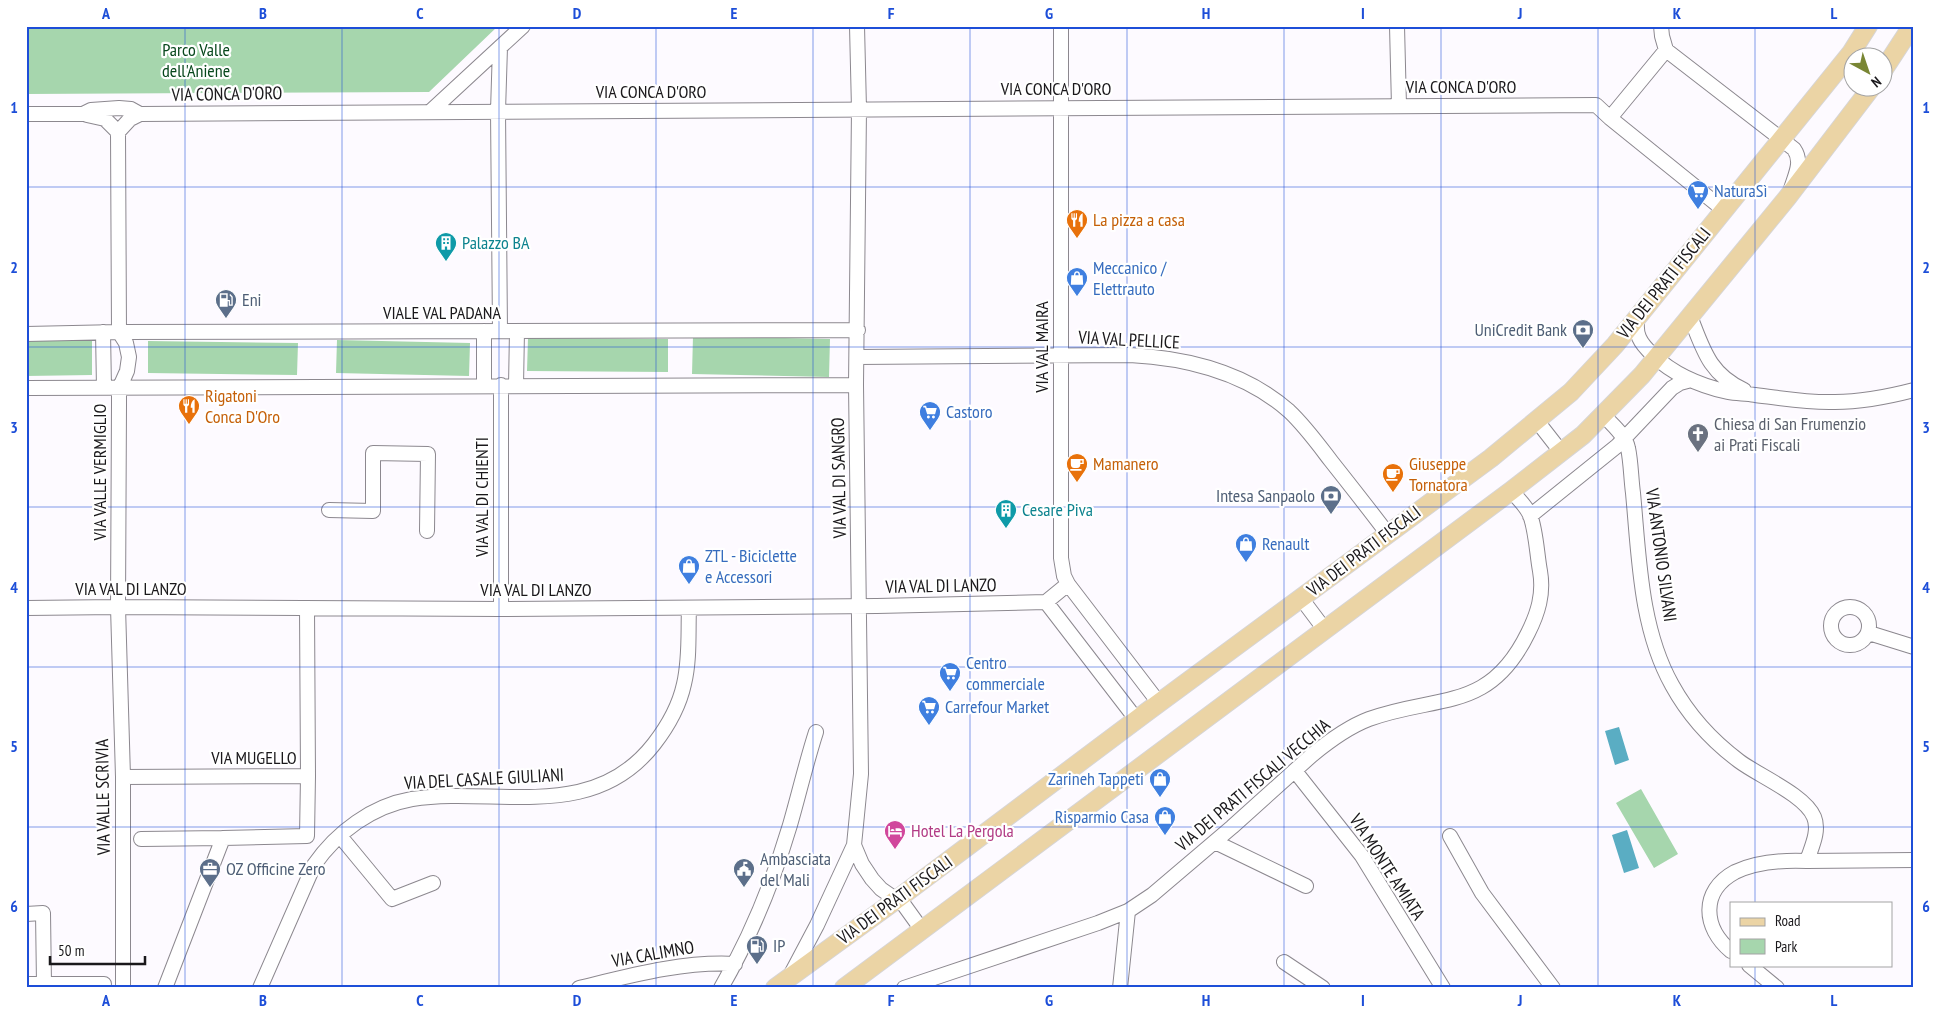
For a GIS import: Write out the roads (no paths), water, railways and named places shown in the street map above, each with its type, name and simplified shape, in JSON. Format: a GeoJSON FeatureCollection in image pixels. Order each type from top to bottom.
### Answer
{"type":"FeatureCollection","features":[{"type":"Feature","properties":{"kind":"main road","name":"VIA DEI PRATI FISCALI"},"geometry":{"type":"LineString","coordinates":[[775,988],[896,900],[1387,533],[1491,458],[1537,421],[1589,374],[1638,316],[1850,53],[1868,26]]}},
{"type":"Feature","properties":{"kind":"main road"},"geometry":{"type":"LineString","coordinates":[[1892,57],[1912,26]]}},
{"type":"Feature","properties":{"kind":"main road"},"geometry":{"type":"LineString","coordinates":[[844,988],[1562,452],[1603,415],[1642,375],[1787,198],[1863,98]]}},
{"type":"Feature","properties":{"kind":"street"},"geometry":{"type":"LineString","coordinates":[[431,111],[523,26]]}},
{"type":"Feature","properties":{"kind":"street","name":"VIA VAL DI SANGRO"},"geometry":{"type":"LineString","coordinates":[[854,845],[861,774],[856,385],[859,109],[857,26]]}},
{"type":"Feature","properties":{"kind":"street","name":"VIA VAL MAIRA"},"geometry":{"type":"LineString","coordinates":[[1060,26],[1061,558],[1064,576],[1068,584],[1159,703]]}},
{"type":"Feature","properties":{"kind":"street"},"geometry":{"type":"LineString","coordinates":[[1397,26],[1399,106]]}},
{"type":"Feature","properties":{"kind":"street"},"geometry":{"type":"LineString","coordinates":[[1661,26],[1666,50],[1794,149],[1799,161],[1787,198]]}},
{"type":"Feature","properties":{"kind":"street"},"geometry":{"type":"LineString","coordinates":[[500,47],[498,111],[500,331]]}},
{"type":"Feature","properties":{"kind":"street"},"geometry":{"type":"LineString","coordinates":[[1610,118],[1666,50]]}},
{"type":"Feature","properties":{"kind":"street","name":"VIA CONCA D'ORO"},"geometry":{"type":"LineString","coordinates":[[26,114],[83,114],[92,110],[119,108],[131,109],[140,114],[1596,105],[1724,210]]}},
{"type":"Feature","properties":{"kind":"street"},"geometry":{"type":"LineString","coordinates":[[83,114],[105,119],[118,132],[130,119],[140,114]]}},
{"type":"Feature","properties":{"kind":"street","name":"VIA VALLE VERMIGLIO"},"geometry":{"type":"LineString","coordinates":[[118,132],[119,332],[126,343],[129,357],[127,371],[119,389],[118,606]]}},
{"type":"Feature","properties":{"kind":"street"},"geometry":{"type":"LineString","coordinates":[[1638,316],[1637,336],[1642,346],[1656,358],[1668,368],[1691,380],[1729,392],[1803,401],[1841,402],[1877,399],[1914,390]]}},
{"type":"Feature","properties":{"kind":"street"},"geometry":{"type":"LineString","coordinates":[[1690,316],[1702,348],[1714,369],[1728,382],[1754,394]]}},
{"type":"Feature","properties":{"kind":"street","name":"VIALE VAL PADANA"},"geometry":{"type":"LineString","coordinates":[[26,334],[103,332],[858,330]]}},
{"type":"Feature","properties":{"kind":"street"},"geometry":{"type":"LineString","coordinates":[[484,331],[484,386]]}},
{"type":"Feature","properties":{"kind":"street"},"geometry":{"type":"LineString","coordinates":[[516,385],[517,331]]}},
{"type":"Feature","properties":{"kind":"street","name":"VIA VALLE VERMIGLIO"},"geometry":{"type":"LineString","coordinates":[[103,332],[104,388]]}},
{"type":"Feature","properties":{"kind":"street","name":"VIA VAL PELLICE"},"geometry":{"type":"LineString","coordinates":[[857,357],[1130,355],[1171,359],[1212,369],[1251,386],[1283,406],[1299,421],[1387,533]]}},
{"type":"Feature","properties":{"kind":"street"},"geometry":{"type":"LineString","coordinates":[[1530,516],[1624,440],[1672,388],[1680,383],[1691,380]]}},
{"type":"Feature","properties":{"kind":"street","name":"VIA VAL DI CHIENTI"},"geometry":{"type":"LineString","coordinates":[[501,385],[501,610]]}},
{"type":"Feature","properties":{"kind":"street"},"geometry":{"type":"LineString","coordinates":[[26,388],[856,385]]}},
{"type":"Feature","properties":{"kind":"street","name":"VIA ANTONIO SILVANI"},"geometry":{"type":"LineString","coordinates":[[1603,415],[1628,447],[1645,602],[1663,667],[1687,709],[1715,741],[1741,762],[1808,808],[1816,828],[1807,861]]}},
{"type":"Feature","properties":{"kind":"street"},"geometry":{"type":"LineString","coordinates":[[1537,421],[1562,452]]}},
{"type":"Feature","properties":{"kind":"street"},"geometry":{"type":"LineString","coordinates":[[329,510],[373,511],[373,453],[428,454],[427,531]]}},
{"type":"Feature","properties":{"kind":"street","name":"VIA DEI PRATI FISCALI VECCHIA"},"geometry":{"type":"LineString","coordinates":[[904,988],[1098,923],[1128,911],[1158,890],[1324,746],[1357,725],[1384,714],[1445,702],[1485,686],[1506,668],[1520,648],[1536,616],[1542,595],[1542,582],[1530,516],[1511,491]]}},
{"type":"Feature","properties":{"kind":"street"},"geometry":{"type":"LineString","coordinates":[[1068,584],[1046,602],[1136,719]]}},
{"type":"Feature","properties":{"kind":"street"},"geometry":{"type":"LineString","coordinates":[[1301,598],[1325,630]]}},
{"type":"Feature","properties":{"kind":"street","name":"VIA VAL DI LANZO"},"geometry":{"type":"LineString","coordinates":[[26,608],[118,606],[501,610],[1046,602]]}},
{"type":"Feature","properties":{"kind":"street","name":"VIA VALLE SCRIVIA"},"geometry":{"type":"LineString","coordinates":[[118,606],[122,777],[123,988]]}},
{"type":"Feature","properties":{"kind":"street","name":"VIA MUGELLO"},"geometry":{"type":"LineString","coordinates":[[122,777],[308,776],[307,608]]}},
{"type":"Feature","properties":{"kind":"street","name":"VIA DEL CASALE GIULIANI"},"geometry":{"type":"LineString","coordinates":[[260,988],[310,873],[324,852],[340,836],[370,813],[406,801],[443,797],[562,795],[598,787],[640,760],[650,749],[677,707],[687,666],[689,608]]}},
{"type":"Feature","properties":{"kind":"street"},"geometry":{"type":"LineString","coordinates":[[1869,633],[1914,647]]}},
{"type":"Feature","properties":{"kind":"street"},"geometry":{"type":"LineString","coordinates":[[721,988],[735,964],[767,893],[790,824],[816,732]]}},
{"type":"Feature","properties":{"kind":"street","name":"VIA MONTE AMIATA"},"geometry":{"type":"LineString","coordinates":[[1294,771],[1362,856],[1443,988]]}},
{"type":"Feature","properties":{"kind":"street"},"geometry":{"type":"LineString","coordinates":[[141,839],[308,836],[308,776]]}},
{"type":"Feature","properties":{"kind":"street"},"geometry":{"type":"LineString","coordinates":[[340,836],[392,899],[433,882]]}},
{"type":"Feature","properties":{"kind":"street"},"geometry":{"type":"LineString","coordinates":[[1450,836],[1482,893],[1551,987]]}},
{"type":"Feature","properties":{"kind":"street"},"geometry":{"type":"LineString","coordinates":[[165,988],[222,838]]}},
{"type":"Feature","properties":{"kind":"street"},"geometry":{"type":"LineString","coordinates":[[1215,842],[1306,886]]}},
{"type":"Feature","properties":{"kind":"street"},"geometry":{"type":"LineString","coordinates":[[854,845],[858,857],[869,875],[881,889],[904,905],[922,930]]}},
{"type":"Feature","properties":{"kind":"street"},"geometry":{"type":"LineString","coordinates":[[790,977],[817,925],[854,845]]}},
{"type":"Feature","properties":{"kind":"street"},"geometry":{"type":"LineString","coordinates":[[1730,950],[1719,940],[1714,932],[1709,913],[1713,896],[1723,881],[1735,872],[1745,868],[1790,860],[1914,860]]}},
{"type":"Feature","properties":{"kind":"street"},"geometry":{"type":"LineString","coordinates":[[1120,988],[1128,911]]}},
{"type":"Feature","properties":{"kind":"street"},"geometry":{"type":"LineString","coordinates":[[26,914],[43,913],[44,984]]}},
{"type":"Feature","properties":{"kind":"street"},"geometry":{"type":"LineString","coordinates":[[1284,962],[1323,988]]}},
{"type":"Feature","properties":{"kind":"street","name":"VIA CALIMNO"},"geometry":{"type":"LineString","coordinates":[[579,988],[685,966],[718,963],[735,964]]}},
{"type":"Feature","properties":{"kind":"street"},"geometry":{"type":"LineString","coordinates":[[1750,966],[1777,988]]}},
{"type":"Feature","properties":{"kind":"street"},"geometry":{"type":"LineString","coordinates":[[26,984],[104,984]]}},
{"type":"Feature","properties":{"kind":"water"},"geometry":{"type":"Polygon","coordinates":[[[1619,727],[1629,760],[1615,765],[1605,731],[1619,727]]]}},
{"type":"Feature","properties":{"kind":"water"},"geometry":{"type":"Polygon","coordinates":[[[1627,830],[1639,868],[1624,873],[1612,835],[1627,830]]]}},
{"type":"Feature","properties":{"kind":"place","name":"NaturaSì"},"geometry":{"type":"Point","coordinates":[1698,210]}},
{"type":"Feature","properties":{"kind":"place","name":"La pizza a casa"},"geometry":{"type":"Point","coordinates":[1077,239]}},
{"type":"Feature","properties":{"kind":"place","name":"Palazzo BA"},"geometry":{"type":"Point","coordinates":[446,262]}},
{"type":"Feature","properties":{"kind":"place","name":"Meccanico / Elettrauto"},"geometry":{"type":"Point","coordinates":[1077,297]}},
{"type":"Feature","properties":{"kind":"place","name":"Eni"},"geometry":{"type":"Point","coordinates":[226,319]}},
{"type":"Feature","properties":{"kind":"place","name":"UniCredit Bank"},"geometry":{"type":"Point","coordinates":[1583,349]}},
{"type":"Feature","properties":{"kind":"place","name":"Rigatoni Conca D'Oro"},"geometry":{"type":"Point","coordinates":[189,425]}},
{"type":"Feature","properties":{"kind":"place","name":"Castoro"},"geometry":{"type":"Point","coordinates":[930,431]}},
{"type":"Feature","properties":{"kind":"place","name":"Chiesa di San Frumenzio ai Prati Fiscali"},"geometry":{"type":"Point","coordinates":[1698,453]}},
{"type":"Feature","properties":{"kind":"place","name":"Mamanero"},"geometry":{"type":"Point","coordinates":[1077,483]}},
{"type":"Feature","properties":{"kind":"place","name":"Giuseppe Tornatora"},"geometry":{"type":"Point","coordinates":[1393,493]}},
{"type":"Feature","properties":{"kind":"place","name":"Intesa Sanpaolo"},"geometry":{"type":"Point","coordinates":[1331,515]}},
{"type":"Feature","properties":{"kind":"place","name":"Cesare Piva"},"geometry":{"type":"Point","coordinates":[1006,529]}},
{"type":"Feature","properties":{"kind":"place","name":"Renault"},"geometry":{"type":"Point","coordinates":[1246,563]}},
{"type":"Feature","properties":{"kind":"place","name":"ZTL - Biciclette e Accessori"},"geometry":{"type":"Point","coordinates":[689,585]}},
{"type":"Feature","properties":{"kind":"place","name":"Centro commerciale"},"geometry":{"type":"Point","coordinates":[950,692]}},
{"type":"Feature","properties":{"kind":"place","name":"Carrefour Market"},"geometry":{"type":"Point","coordinates":[929,726]}},
{"type":"Feature","properties":{"kind":"place","name":"Zarineh Tappeti"},"geometry":{"type":"Point","coordinates":[1160,798]}},
{"type":"Feature","properties":{"kind":"place","name":"Risparmio Casa"},"geometry":{"type":"Point","coordinates":[1165,836]}},
{"type":"Feature","properties":{"kind":"place","name":"Hotel La Pergola"},"geometry":{"type":"Point","coordinates":[895,850]}},
{"type":"Feature","properties":{"kind":"place","name":"OZ Officine Zero"},"geometry":{"type":"Point","coordinates":[210,888]}},
{"type":"Feature","properties":{"kind":"place","name":"Ambasciata del Mali"},"geometry":{"type":"Point","coordinates":[744,888]}},
{"type":"Feature","properties":{"kind":"place","name":"IP"},"geometry":{"type":"Point","coordinates":[757,965]}},
{"type":"Feature","properties":{"kind":"park label","name":"Parco Valle dell'Aniene"},"geometry":{"type":"Point","coordinates":[196,60]}}]}
